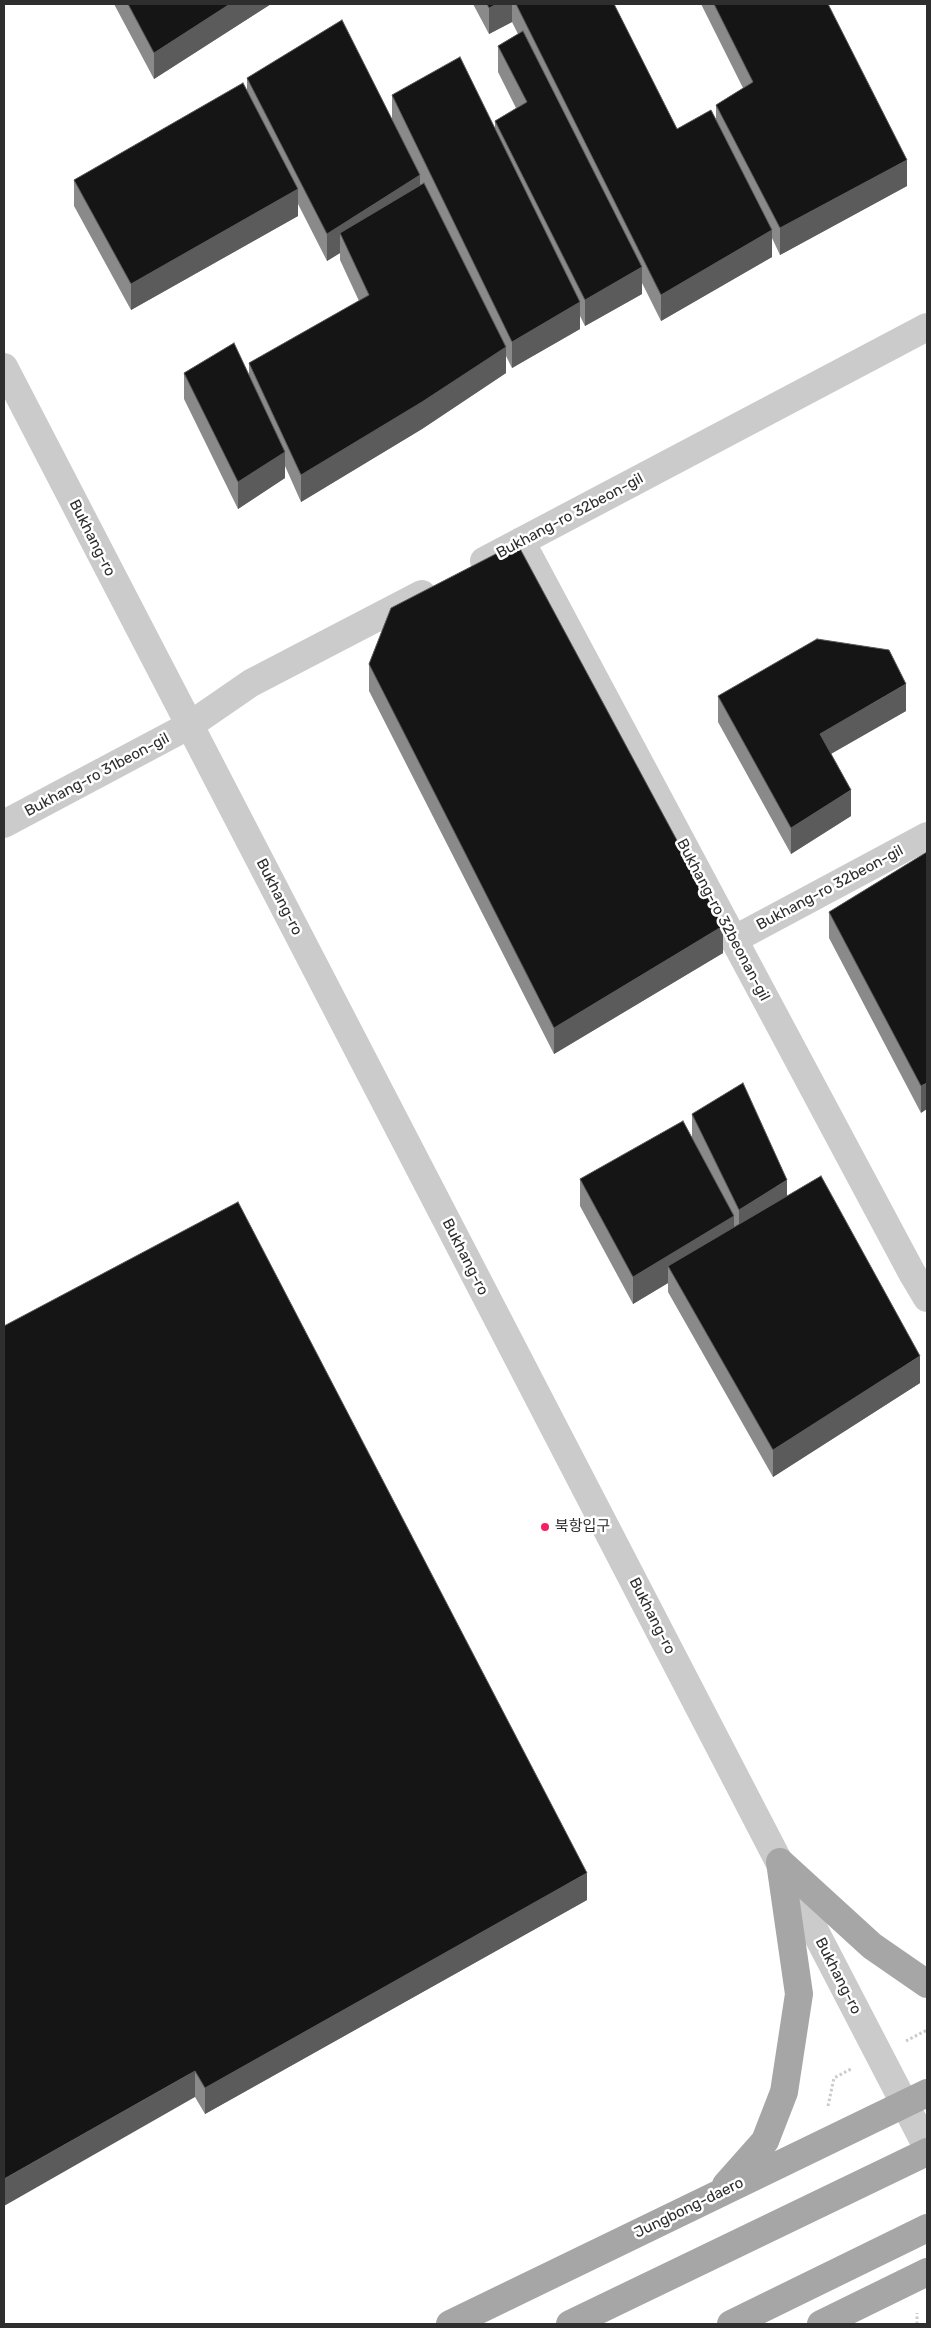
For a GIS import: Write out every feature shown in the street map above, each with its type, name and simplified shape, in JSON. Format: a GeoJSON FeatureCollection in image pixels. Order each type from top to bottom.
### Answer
{"type":"FeatureCollection","features":[{"type":"Feature","properties":{"kind":"main road"},"geometry":{"type":"LineString","coordinates":[[780,1862],[872,1946],[927,1984]]}},
{"type":"Feature","properties":{"kind":"main road"},"geometry":{"type":"LineString","coordinates":[[719,2194],[765,2141],[784,2092],[798,1994],[780,1862]]}},
{"type":"Feature","properties":{"kind":"main road","name":"Jungbong-daero"},"geometry":{"type":"LineString","coordinates":[[450,2324],[916,2098]]}},
{"type":"Feature","properties":{"kind":"main road"},"geometry":{"type":"LineString","coordinates":[[570,2324],[927,2152]]}},
{"type":"Feature","properties":{"kind":"main road"},"geometry":{"type":"LineString","coordinates":[[731,2324],[927,2228]]}},
{"type":"Feature","properties":{"kind":"main road"},"geometry":{"type":"LineString","coordinates":[[821,2324],[927,2272]]}},
{"type":"Feature","properties":{"kind":"street","name":"Bukhang-ro 32beon-gil"},"geometry":{"type":"LineString","coordinates":[[190,725],[252,683],[927,327]]}},
{"type":"Feature","properties":{"kind":"street","name":"Bukhang-ro"},"geometry":{"type":"LineString","coordinates":[[4,367],[780,1862],[916,2098],[927,2147]]}},
{"type":"Feature","properties":{"kind":"street","name":"Bukhang-ro 32beonan-gil"},"geometry":{"type":"LineString","coordinates":[[521,542],[733,940],[927,1298]]}},
{"type":"Feature","properties":{"kind":"street","name":"Bukhang-ro 31beon-gil"},"geometry":{"type":"LineString","coordinates":[[4,824],[190,725]]}},
{"type":"Feature","properties":{"kind":"street","name":"Bukhang-ro 32beon-gil"},"geometry":{"type":"LineString","coordinates":[[733,940],[927,836]]}},
{"type":"Feature","properties":{"kind":"path"},"geometry":{"type":"LineString","coordinates":[[918,2034],[927,2030]]}},
{"type":"Feature","properties":{"kind":"path"},"geometry":{"type":"LineString","coordinates":[[827,2111],[834,2078]]}},
{"type":"Feature","properties":{"kind":"building"},"geometry":{"type":"Polygon","coordinates":[[[128,4],[230,4],[154,53],[128,4]]]}},
{"type":"Feature","properties":{"kind":"building"},"geometry":{"type":"Polygon","coordinates":[[[487,4],[497,4],[489,8],[487,4]]]}},
{"type":"Feature","properties":{"kind":"building"},"geometry":{"type":"Polygon","coordinates":[[[516,4],[614,4],[677,129],[711,110],[772,230],[661,295],[516,4]]]}},
{"type":"Feature","properties":{"kind":"building"},"geometry":{"type":"Polygon","coordinates":[[[714,4],[828,4],[907,160],[780,228],[716,105],[753,82],[714,4]]]}},
{"type":"Feature","properties":{"kind":"building"},"geometry":{"type":"Polygon","coordinates":[[[342,20],[420,175],[327,234],[247,78],[342,20]]]}},
{"type":"Feature","properties":{"kind":"building"},"geometry":{"type":"Polygon","coordinates":[[[523,31],[642,267],[585,300],[495,121],[527,102],[498,46],[523,31]]]}},
{"type":"Feature","properties":{"kind":"building"},"geometry":{"type":"Polygon","coordinates":[[[460,57],[580,302],[512,342],[392,95],[460,57]]]}},
{"type":"Feature","properties":{"kind":"building"},"geometry":{"type":"Polygon","coordinates":[[[243,83],[298,189],[131,284],[74,180],[243,83]]]}},
{"type":"Feature","properties":{"kind":"building"},"geometry":{"type":"Polygon","coordinates":[[[424,183],[506,347],[422,402],[301,475],[249,363],[369,295],[340,233],[424,183]]]}},
{"type":"Feature","properties":{"kind":"building"},"geometry":{"type":"Polygon","coordinates":[[[234,343],[285,452],[238,482],[184,373],[234,343]]]}},
{"type":"Feature","properties":{"kind":"building"},"geometry":{"type":"Polygon","coordinates":[[[517,543],[723,926],[554,1028],[369,664],[391,608],[517,543]]]}},
{"type":"Feature","properties":{"kind":"building"},"geometry":{"type":"Polygon","coordinates":[[[817,639],[889,650],[906,684],[820,734],[851,790],[791,828],[718,696],[817,639]]]}},
{"type":"Feature","properties":{"kind":"building"},"geometry":{"type":"Polygon","coordinates":[[[927,852],[927,1083],[921,1086],[829,912],[927,852]]]}},
{"type":"Feature","properties":{"kind":"building"},"geometry":{"type":"Polygon","coordinates":[[[743,1083],[787,1180],[739,1210],[692,1114],[743,1083]]]}},
{"type":"Feature","properties":{"kind":"building"},"geometry":{"type":"Polygon","coordinates":[[[683,1121],[734,1216],[633,1277],[580,1179],[683,1121]]]}},
{"type":"Feature","properties":{"kind":"building"},"geometry":{"type":"Polygon","coordinates":[[[821,1176],[920,1356],[773,1450],[668,1266],[821,1176]]]}},
{"type":"Feature","properties":{"kind":"building"},"geometry":{"type":"Polygon","coordinates":[[[238,1202],[587,1873],[205,2088],[195,2071],[4,2179],[4,1326],[238,1202]]]}},
{"type":"Feature","properties":{"kind":"place","name":"북항입구"},"geometry":{"type":"Point","coordinates":[545,1527]}}]}
